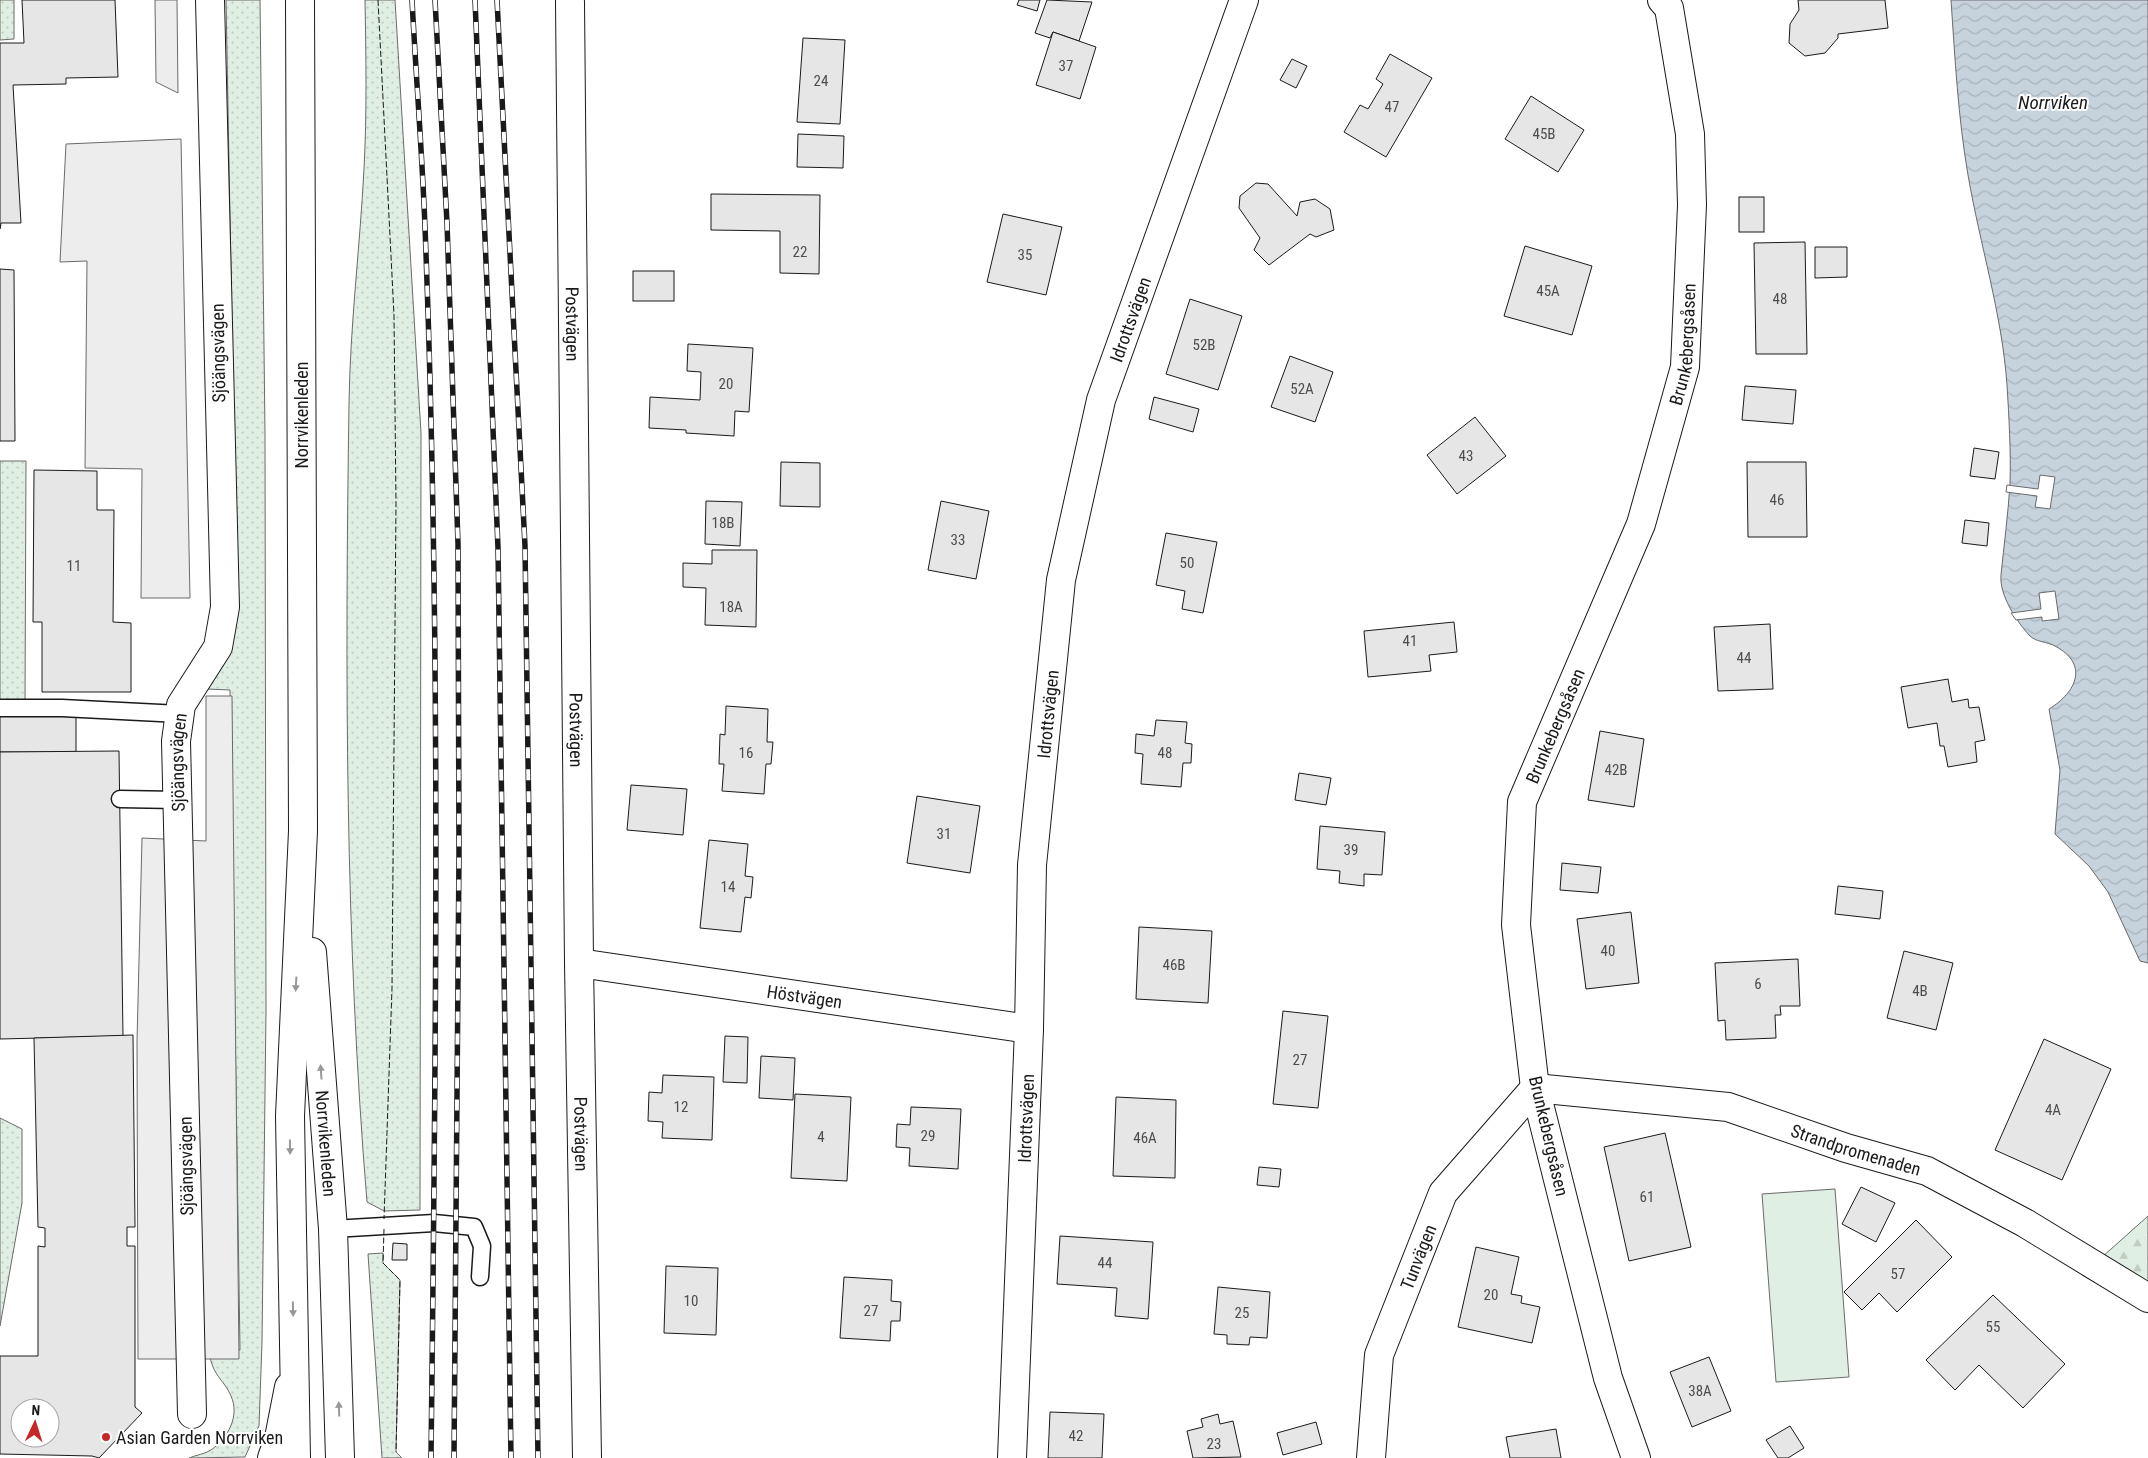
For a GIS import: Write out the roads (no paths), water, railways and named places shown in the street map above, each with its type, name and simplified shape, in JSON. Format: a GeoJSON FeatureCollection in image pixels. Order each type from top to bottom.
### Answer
{"type":"FeatureCollection","features":[{"type":"Feature","properties":{"kind":"street","name":"Sjöängsvägen"},"geometry":{"type":"LineString","coordinates":[[192,1414],[176,742],[181,705],[218,647],[225,607],[210,0]]}},
{"type":"Feature","properties":{"kind":"street","name":"Norrvikenleden"},"geometry":{"type":"LineString","coordinates":[[296,1458],[290,1116],[303,831],[300,0]]}},
{"type":"Feature","properties":{"kind":"street","name":"Idrottsvägen"},"geometry":{"type":"LineString","coordinates":[[1012,1458],[1029,1029],[1032,865],[1061,580],[1101,400],[1244,0]]}},
{"type":"Feature","properties":{"kind":"street","name":"Brunkebergsåsen"},"geometry":{"type":"LineString","coordinates":[[1636,1458],[1608,1378],[1535,1088],[1516,926],[1522,802],[1641,524],[1685,367],[1692,206],[1690,134],[1669,8],[1662,0]]}},
{"type":"Feature","properties":{"kind":"street","name":"Postvägen"},"geometry":{"type":"LineString","coordinates":[[570,2],[579,963],[587,1458]]}},
{"type":"Feature","properties":{"kind":"street","name":"Norrvikenleden"},"geometry":{"type":"LineString","coordinates":[[303,831],[333,1229],[340,1458]]}},
{"type":"Feature","properties":{"kind":"street","name":"Höstvägen"},"geometry":{"type":"LineString","coordinates":[[579,963],[1029,1029]]}},
{"type":"Feature","properties":{"kind":"street","name":"Strandpromenaden"},"geometry":{"type":"LineString","coordinates":[[1535,1088],[1728,1107],[1846,1148],[1927,1171],[2025,1223],[2148,1298]]}},
{"type":"Feature","properties":{"kind":"street","name":"Tunvägen"},"geometry":{"type":"LineString","coordinates":[[1372,1458],[1379,1355],[1443,1193],[1535,1088]]}},
{"type":"Feature","properties":{"kind":"street"},"geometry":{"type":"LineString","coordinates":[[272,1458],[279,1438],[294,1364]]}},
{"type":"Feature","properties":{"kind":"lane"},"geometry":{"type":"LineString","coordinates":[[0,708],[62,708],[180,714]]}},
{"type":"Feature","properties":{"kind":"lane"},"geometry":{"type":"LineString","coordinates":[[120,799],[177,800]]}},
{"type":"Feature","properties":{"kind":"lane"},"geometry":{"type":"LineString","coordinates":[[333,1229],[434,1223],[474,1227],[482,1246],[480,1277]]}},
{"type":"Feature","properties":{"kind":"water","name":"Norrviken"},"geometry":{"type":"Polygon","coordinates":[[[1951,0],[2148,0],[2148,963],[2140,961],[2108,892],[2089,866],[2055,834],[2060,770],[2049,709],[2067,695],[2075,678],[2075,669],[2066,653],[2055,646],[2030,636],[2010,608],[2001,583],[2010,484],[2007,385],[2000,332],[1965,153],[1957,88],[1951,0]]]}},
{"type":"Feature","properties":{"kind":"railway"},"geometry":{"type":"LineString","coordinates":[[412,0],[425,227],[433,535],[436,996],[431,1458]]}},
{"type":"Feature","properties":{"kind":"railway"},"geometry":{"type":"LineString","coordinates":[[435,0],[447,223],[458,544],[459,854],[454,1458]]}},
{"type":"Feature","properties":{"kind":"railway"},"geometry":{"type":"LineString","coordinates":[[475,0],[498,548],[511,1458]]}},
{"type":"Feature","properties":{"kind":"railway"},"geometry":{"type":"LineString","coordinates":[[497,0],[525,546],[538,1458]]}},
{"type":"Feature","properties":{"kind":"place","name":"Asian Garden Norrviken"},"geometry":{"type":"Point","coordinates":[106,1437]}}]}
